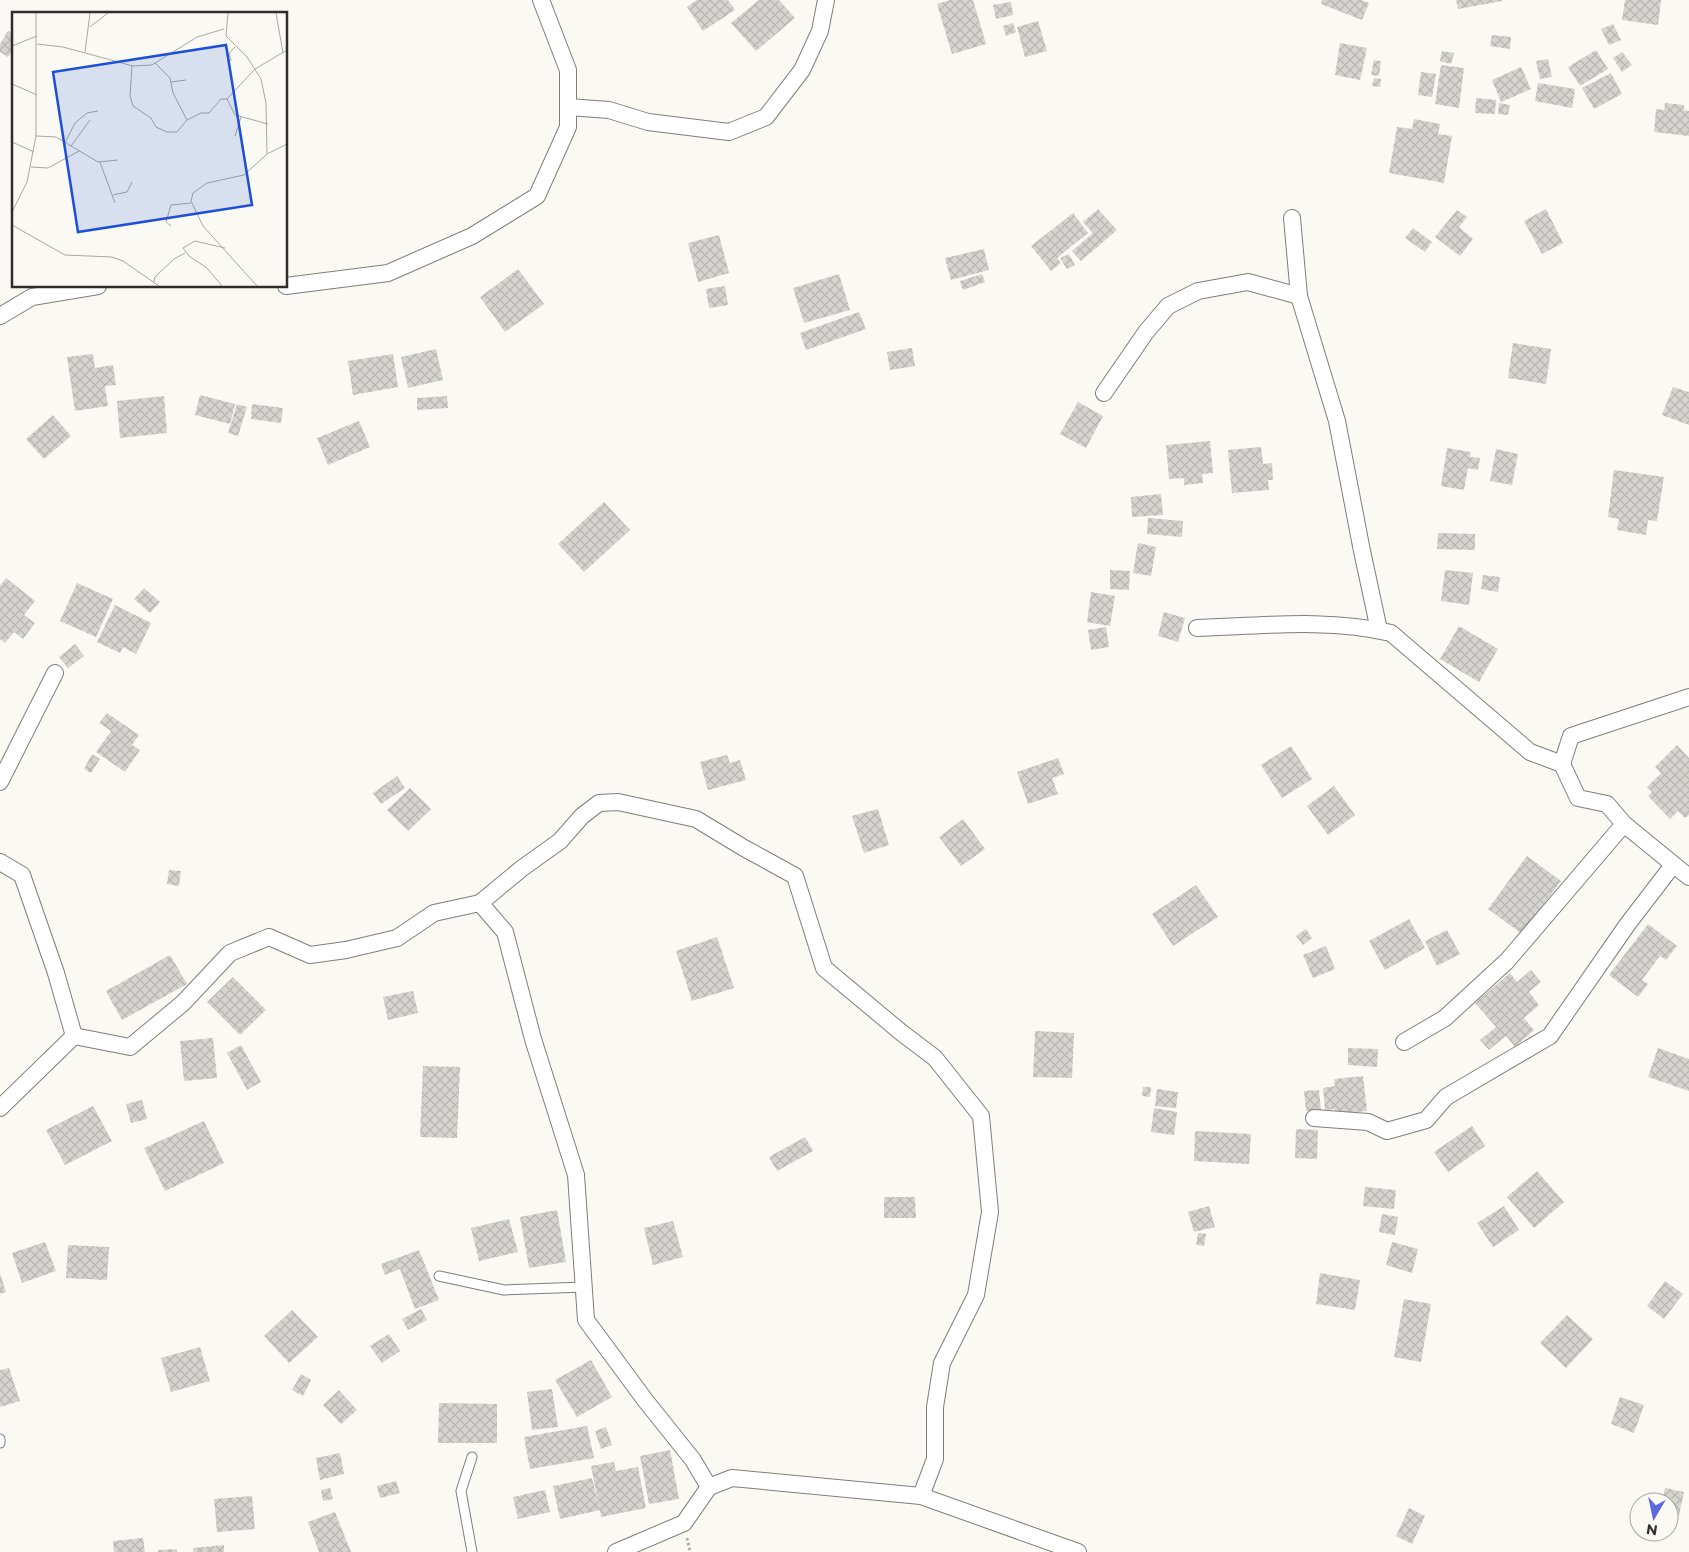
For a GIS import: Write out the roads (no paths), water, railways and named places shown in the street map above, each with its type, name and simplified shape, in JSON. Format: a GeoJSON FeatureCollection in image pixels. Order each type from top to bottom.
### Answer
{"type":"FeatureCollection","features":[{"type":"Feature","properties":{"kind":"street"},"geometry":{"type":"LineString","coordinates":[[288,286],[388,273],[472,236],[537,196],[568,127],[568,70],[541,0]]}},
{"type":"Feature","properties":{"kind":"street"},"geometry":{"type":"LineString","coordinates":[[568,107],[609,110],[648,122],[729,132],[766,117],[802,70],[820,31],[826,0]]}},
{"type":"Feature","properties":{"kind":"street"},"geometry":{"type":"LineString","coordinates":[[1292,218],[1299,296],[1337,421],[1379,630]]}},
{"type":"Feature","properties":{"kind":"street"},"geometry":{"type":"LineString","coordinates":[[1104,394],[1146,332],[1168,306],[1198,291],[1248,282],[1299,296]]}},
{"type":"Feature","properties":{"kind":"street"},"geometry":{"type":"LineString","coordinates":[[0,316],[32,297],[86,288]]}},
{"type":"Feature","properties":{"kind":"street"},"geometry":{"type":"LineString","coordinates":[[1197,628],[1314,624],[1379,630],[1391,633],[1530,752],[1562,764],[1578,798],[1607,804],[1624,824],[1689,877]]}},
{"type":"Feature","properties":{"kind":"street"},"geometry":{"type":"LineString","coordinates":[[0,782],[55,673]]}},
{"type":"Feature","properties":{"kind":"street"},"geometry":{"type":"LineString","coordinates":[[1562,764],[1572,736],[1689,697]]}},
{"type":"Feature","properties":{"kind":"street"},"geometry":{"type":"LineString","coordinates":[[74,1036],[130,1047],[183,1003],[230,953],[269,937],[310,955],[346,950],[397,938],[434,913],[480,903],[521,869],[560,841],[582,816],[599,803],[618,802],[696,819],[795,876],[824,968],[935,1058],[981,1116],[990,1212],[976,1295],[942,1363],[935,1407],[934,1458],[921,1496]]}},
{"type":"Feature","properties":{"kind":"street"},"geometry":{"type":"LineString","coordinates":[[1404,1042],[1446,1018],[1506,961],[1624,824]]}},
{"type":"Feature","properties":{"kind":"street"},"geometry":{"type":"LineString","coordinates":[[0,862],[22,875],[56,973],[74,1036]]}},
{"type":"Feature","properties":{"kind":"street"},"geometry":{"type":"LineString","coordinates":[[1314,1118],[1368,1122],[1387,1130],[1426,1120],[1446,1097],[1550,1036],[1627,925],[1673,865]]}},
{"type":"Feature","properties":{"kind":"street"},"geometry":{"type":"LineString","coordinates":[[480,903],[505,932],[533,1039],[576,1175],[586,1320],[645,1400],[693,1460],[709,1487]]}},
{"type":"Feature","properties":{"kind":"street"},"geometry":{"type":"LineString","coordinates":[[0,1108],[74,1036]]}},
{"type":"Feature","properties":{"kind":"street"},"geometry":{"type":"LineString","coordinates":[[616,1552],[684,1523],[709,1487],[732,1478],[921,1496],[1078,1552]]}},
{"type":"Feature","properties":{"kind":"lane"},"geometry":{"type":"LineString","coordinates":[[439,1276],[504,1290],[584,1287]]}},
{"type":"Feature","properties":{"kind":"lane"},"geometry":{"type":"LineString","coordinates":[[472,1457],[461,1491],[472,1552]]}}]}
